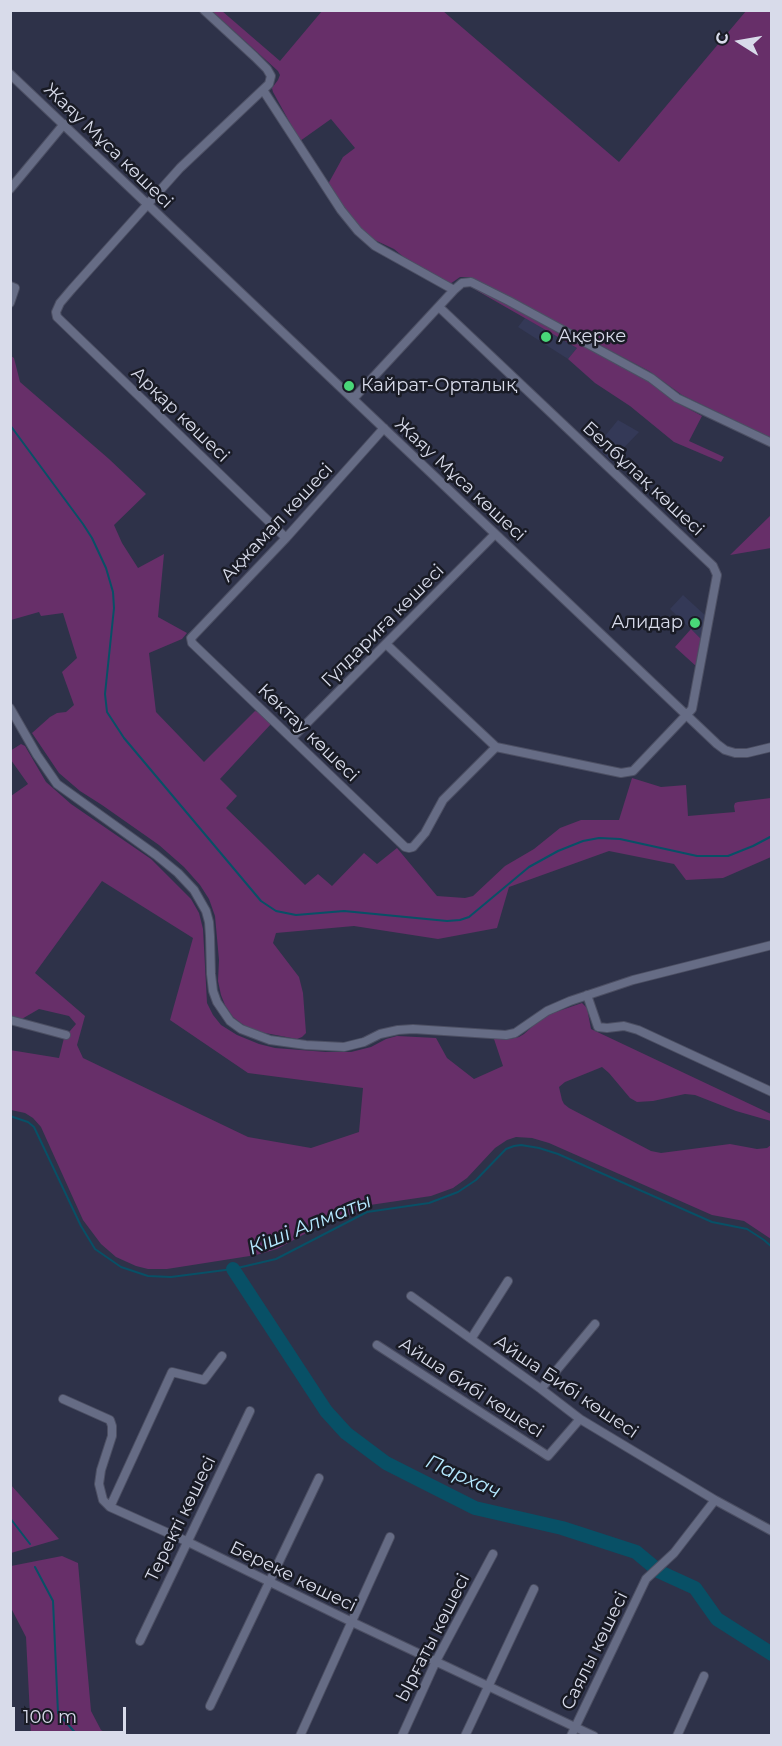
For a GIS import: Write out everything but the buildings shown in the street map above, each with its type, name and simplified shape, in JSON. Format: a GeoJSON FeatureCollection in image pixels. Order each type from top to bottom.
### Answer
{"type":"FeatureCollection","features":[{"type":"Feature","properties":{"kind":"street"},"geometry":{"type":"LineString","coordinates":[[147,204],[207,141],[269,84],[271,76],[255,57],[204,10]]}},
{"type":"Feature","properties":{"kind":"street","name":"Жаяу Мұса көшесі"},"geometry":{"type":"LineString","coordinates":[[10,74],[721,747],[730,752],[747,753],[771,747]]}},
{"type":"Feature","properties":{"kind":"street"},"geometry":{"type":"LineString","coordinates":[[263,90],[341,210],[358,231],[375,246],[454,290]]}},
{"type":"Feature","properties":{"kind":"street"},"geometry":{"type":"LineString","coordinates":[[10,189],[64,124]]}},
{"type":"Feature","properties":{"kind":"street","name":"Арқар көшесі"},"geometry":{"type":"LineString","coordinates":[[147,204],[70,290],[60,303],[56,312],[57,317],[286,538]]}},
{"type":"Feature","properties":{"kind":"street"},"geometry":{"type":"LineString","coordinates":[[353,399],[454,290],[466,282],[483,287],[651,378],[677,398],[771,443]]}},
{"type":"Feature","properties":{"kind":"street"},"geometry":{"type":"LineString","coordinates":[[10,286],[15,288],[10,303]]}},
{"type":"Feature","properties":{"kind":"street","name":"Белбұлақ көшесі"},"geometry":{"type":"LineString","coordinates":[[439,307],[716,569],[717,575],[692,706],[687,715]]}},
{"type":"Feature","properties":{"kind":"street","name":"Ақжамал көшесі"},"geometry":{"type":"LineString","coordinates":[[191,638],[286,538],[384,428]]}},
{"type":"Feature","properties":{"kind":"street","name":"Гүлдариға көшесі"},"geometry":{"type":"LineString","coordinates":[[292,738],[495,534]]}},
{"type":"Feature","properties":{"kind":"street","name":"Көктау көшесі"},"geometry":{"type":"LineString","coordinates":[[191,638],[192,643],[401,845],[407,848],[413,847],[425,833],[443,800],[496,747]]}},
{"type":"Feature","properties":{"kind":"street"},"geometry":{"type":"LineString","coordinates":[[386,644],[496,747],[630,773],[687,715]]}},
{"type":"Feature","properties":{"kind":"street"},"geometry":{"type":"LineString","coordinates":[[10,708],[57,784],[156,855],[194,890],[209,922],[210,974],[216,1002],[230,1021],[254,1035],[287,1043],[344,1047],[364,1042],[390,1031],[413,1029],[506,1035],[515,1033],[547,1011],[633,980],[771,945]]}},
{"type":"Feature","properties":{"kind":"street"},"geometry":{"type":"LineString","coordinates":[[587,996],[598,1027],[607,1029],[624,1026],[638,1030],[771,1092]]}},
{"type":"Feature","properties":{"kind":"street"},"geometry":{"type":"LineString","coordinates":[[10,1020],[66,1035]]}},
{"type":"Feature","properties":{"kind":"street"},"geometry":{"type":"LineString","coordinates":[[471,1339],[508,1281]]}},
{"type":"Feature","properties":{"kind":"street","name":"Айша Бибі көшесі"},"geometry":{"type":"LineString","coordinates":[[411,1296],[580,1419],[771,1531]]}},
{"type":"Feature","properties":{"kind":"street"},"geometry":{"type":"LineString","coordinates":[[541,1389],[595,1324]]}},
{"type":"Feature","properties":{"kind":"street","name":"Айша бибі көшесі"},"geometry":{"type":"LineString","coordinates":[[377,1345],[548,1456],[580,1419]]}},
{"type":"Feature","properties":{"kind":"street"},"geometry":{"type":"LineString","coordinates":[[63,1399],[110,1420],[112,1436],[99,1484],[103,1500],[110,1507],[172,1372],[204,1380],[222,1356]]}},
{"type":"Feature","properties":{"kind":"street","name":"Теректі көшесі"},"geometry":{"type":"LineString","coordinates":[[140,1641],[250,1411]]}},
{"type":"Feature","properties":{"kind":"street"},"geometry":{"type":"LineString","coordinates":[[210,1706],[319,1478]]}},
{"type":"Feature","properties":{"kind":"street","name":"Саялы көшесі"},"geometry":{"type":"LineString","coordinates":[[571,1736],[646,1579],[674,1553],[715,1500]]}},
{"type":"Feature","properties":{"kind":"street","name":"Береке көшесі"},"geometry":{"type":"LineString","coordinates":[[110,1507],[594,1736]]}},
{"type":"Feature","properties":{"kind":"street"},"geometry":{"type":"LineString","coordinates":[[300,1736],[390,1536]]}},
{"type":"Feature","properties":{"kind":"street","name":"Ырғаты көшесі"},"geometry":{"type":"LineString","coordinates":[[402,1736],[436,1661],[493,1554]]}},
{"type":"Feature","properties":{"kind":"street"},"geometry":{"type":"LineString","coordinates":[[465,1736],[534,1589]]}},
{"type":"Feature","properties":{"kind":"street"},"geometry":{"type":"LineString","coordinates":[[677,1736],[704,1676]]}},
{"type":"Feature","properties":{"kind":"shaded area"},"geometry":{"type":"Polygon","coordinates":[[[212,11],[222,11],[280,61],[322,11],[443,11],[619,162],[746,11],[771,11],[771,438],[682,395],[649,371],[470,277],[460,277],[450,284],[412,264],[394,249],[364,235],[327,186],[343,157],[355,148],[331,119],[300,141],[273,92],[272,88],[280,75],[278,71],[212,11]]]}},
{"type":"Feature","properties":{"kind":"shaded area"},"geometry":{"type":"Polygon","coordinates":[[[476,290],[485,292],[655,384],[672,400],[702,416],[689,441],[724,457],[721,462],[674,442],[630,406],[595,383],[568,359],[577,348],[476,290]]]}},
{"type":"Feature","properties":{"kind":"shaded area","name":"Ақерке"},"geometry":{"type":"Polygon","coordinates":[[[525,318],[577,348],[568,359],[518,327],[525,318]]]}},
{"type":"Feature","properties":{"kind":"shaded area"},"geometry":{"type":"Polygon","coordinates":[[[11,356],[14,358],[20,382],[146,494],[114,525],[138,568],[164,554],[158,617],[187,633],[182,639],[149,653],[156,712],[204,762],[255,711],[271,724],[220,779],[237,796],[226,808],[305,885],[318,874],[332,886],[364,853],[377,864],[397,848],[437,896],[465,898],[473,896],[505,866],[534,849],[560,828],[581,820],[619,820],[632,778],[661,787],[686,785],[688,816],[735,812],[735,803],[771,798],[771,857],[723,878],[686,880],[674,864],[609,851],[509,887],[497,928],[438,939],[354,926],[276,933],[273,943],[299,977],[303,993],[306,1033],[297,1039],[260,1032],[245,1026],[233,1017],[221,995],[218,981],[219,960],[215,916],[209,899],[200,885],[159,845],[80,791],[59,773],[32,733],[50,717],[66,712],[74,705],[62,672],[77,658],[63,613],[41,616],[39,612],[11,620],[11,356]]]}},
{"type":"Feature","properties":{"kind":"shaded area"},"geometry":{"type":"Polygon","coordinates":[[[618,420],[639,432],[611,461],[596,447],[618,420]]]}},
{"type":"Feature","properties":{"kind":"shaded area"},"geometry":{"type":"Polygon","coordinates":[[[772,516],[771,548],[730,555],[772,516]]]}},
{"type":"Feature","properties":{"kind":"shaded area","name":"Алидар"},"geometry":{"type":"Polygon","coordinates":[[[683,595],[707,617],[702,640],[670,609],[683,595]]]}},
{"type":"Feature","properties":{"kind":"shaded area"},"geometry":{"type":"Polygon","coordinates":[[[691,629],[702,640],[697,667],[675,647],[691,629]]]}},
{"type":"Feature","properties":{"kind":"shaded area"},"geometry":{"type":"Polygon","coordinates":[[[21,744],[25,746],[46,782],[71,804],[151,859],[191,899],[199,913],[203,929],[207,1003],[221,1025],[259,1044],[275,1048],[326,1052],[351,1052],[371,1047],[397,1036],[436,1038],[447,1058],[474,1079],[503,1066],[494,1039],[519,1037],[544,1016],[582,1003],[587,1008],[591,1029],[771,1114],[771,1121],[736,1111],[695,1095],[685,1094],[637,1102],[630,1098],[602,1067],[565,1082],[559,1087],[562,1100],[569,1108],[651,1151],[661,1153],[730,1144],[757,1149],[771,1145],[771,1239],[744,1221],[712,1215],[549,1143],[532,1138],[516,1137],[495,1148],[467,1178],[453,1188],[431,1196],[370,1205],[345,1217],[332,1219],[277,1249],[256,1255],[167,1269],[148,1269],[116,1257],[101,1244],[83,1220],[41,1127],[25,1113],[11,1110],[10,1050],[59,1058],[64,1038],[76,1024],[69,1016],[39,1009],[20,1020],[11,1018],[11,796],[28,784],[11,760],[10,751],[21,744]],[[102,881],[35,973],[85,1016],[77,1045],[83,1058],[248,1137],[311,1148],[359,1132],[363,1088],[248,1073],[170,1020],[193,938],[102,881]]]}},
{"type":"Feature","properties":{"kind":"shaded area"},"geometry":{"type":"Polygon","coordinates":[[[11,1485],[59,1539],[11,1553],[11,1485]]]}},
{"type":"Feature","properties":{"kind":"shaded area"},"geometry":{"type":"Polygon","coordinates":[[[62,1556],[78,1563],[91,1711],[101,1730],[110,1735],[31,1735],[26,1637],[11,1608],[11,1566],[62,1556]]]}},
{"type":"Feature","properties":{"kind":"waterway"},"geometry":{"type":"LineString","coordinates":[[10,425],[83,524],[106,568],[113,592],[114,608],[105,694],[107,712],[124,738],[261,901],[276,911],[296,915],[344,911],[447,921],[460,920],[469,917],[529,867],[558,851],[583,841],[599,838],[620,839],[697,856],[728,856],[772,836]]}},
{"type":"Feature","properties":{"kind":"waterway","name":"Кіші Алматы"},"geometry":{"type":"LineString","coordinates":[[10,1116],[28,1122],[34,1127],[81,1226],[95,1249],[121,1267],[148,1276],[171,1277],[233,1269],[276,1259],[367,1212],[429,1203],[458,1192],[476,1180],[506,1149],[521,1145],[558,1154],[712,1222],[747,1229],[772,1247]]}},
{"type":"Feature","properties":{"kind":"waterway","name":"Пархач"},"geometry":{"type":"LineString","coordinates":[[233,1269],[326,1411],[346,1433],[386,1463],[475,1508],[562,1528],[636,1552],[660,1572],[695,1588],[717,1619],[772,1654]]}},
{"type":"Feature","properties":{"kind":"waterway","name":"Пархач"},"geometry":{"type":"LineString","coordinates":[[10,1518],[30,1544]]}},
{"type":"Feature","properties":{"kind":"waterway","name":"Пархач"},"geometry":{"type":"LineString","coordinates":[[35,1567],[53,1601],[58,1713],[78,1736]]}},
{"type":"Feature","properties":{"kind":"place","name":"Ақерке"},"geometry":{"type":"Point","coordinates":[546,337]}},
{"type":"Feature","properties":{"kind":"place","name":"Кайрат-Орталық"},"geometry":{"type":"Point","coordinates":[349,386]}},
{"type":"Feature","properties":{"kind":"place","name":"Алидар"},"geometry":{"type":"Point","coordinates":[695,623]}}]}
